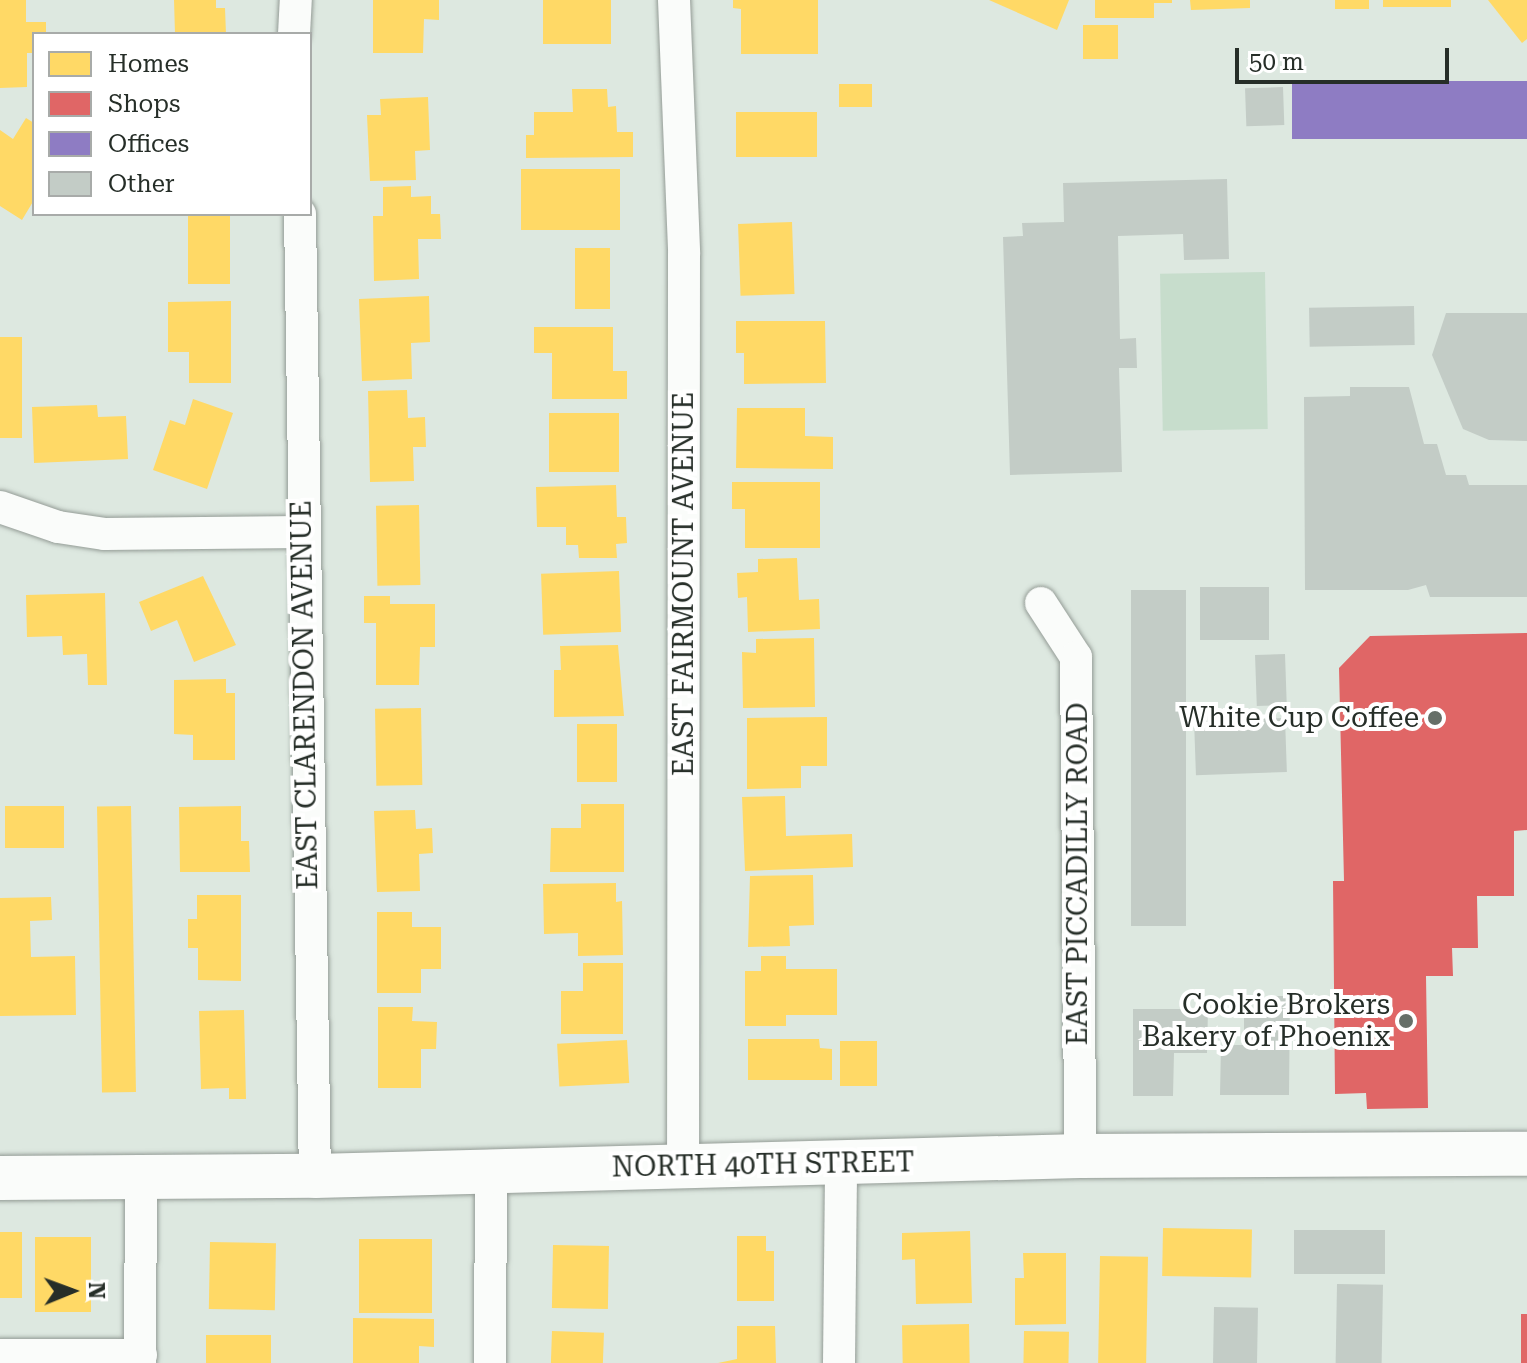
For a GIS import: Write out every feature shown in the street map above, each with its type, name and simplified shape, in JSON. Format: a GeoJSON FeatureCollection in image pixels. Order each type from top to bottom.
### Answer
{"type":"FeatureCollection","features":[{"type":"Feature","properties":{"kind":"main road","name":"NORTH 40TH STREET"},"geometry":{"type":"LineString","coordinates":[[0,1178],[315,1176],[1080,1156],[1527,1154]]}},
{"type":"Feature","properties":{"kind":"street"},"geometry":{"type":"LineString","coordinates":[[294,32],[296,0]]}},
{"type":"Feature","properties":{"kind":"street","name":"EAST FAIRMOUNT AVENUE"},"geometry":{"type":"LineString","coordinates":[[674,0],[684,254],[683,1168]]}},
{"type":"Feature","properties":{"kind":"street","name":"EAST CLARENDON AVENUE"},"geometry":{"type":"LineString","coordinates":[[300,216],[302,532],[315,1176]]}},
{"type":"Feature","properties":{"kind":"street"},"geometry":{"type":"LineString","coordinates":[[0,507],[58,527],[105,534],[302,532]]}},
{"type":"Feature","properties":{"kind":"street","name":"EAST PICCADILLY ROAD"},"geometry":{"type":"LineString","coordinates":[[1041,603],[1076,657],[1080,1156]]}},
{"type":"Feature","properties":{"kind":"street"},"geometry":{"type":"LineString","coordinates":[[839,1363],[841,1164]]}},
{"type":"Feature","properties":{"kind":"street"},"geometry":{"type":"LineString","coordinates":[[490,1363],[491,1171]]}},
{"type":"Feature","properties":{"kind":"street"},"geometry":{"type":"LineString","coordinates":[[0,1355],[140,1359],[141,1177]]}},
{"type":"Feature","properties":{"kind":"green space"},"geometry":{"type":"Polygon","coordinates":[[[1265,272],[1268,429],[1163,431],[1160,274],[1265,272]]]}},
{"type":"Feature","properties":{"kind":"building: Homes"},"geometry":{"type":"Polygon","coordinates":[[[0,0],[26,0],[26,22],[46,22],[46,32],[32,32],[32,53],[27,53],[27,87],[0,88],[0,0]]]}},
{"type":"Feature","properties":{"kind":"building: Homes"},"geometry":{"type":"Polygon","coordinates":[[[174,0],[216,0],[216,8],[225,8],[226,32],[175,32],[174,0]]]}},
{"type":"Feature","properties":{"kind":"building: Homes"},"geometry":{"type":"Polygon","coordinates":[[[373,0],[439,0],[439,20],[424,19],[423,53],[373,53],[373,0]]]}},
{"type":"Feature","properties":{"kind":"building: Homes"},"geometry":{"type":"Polygon","coordinates":[[[543,0],[611,0],[611,44],[543,44],[543,0]]]}},
{"type":"Feature","properties":{"kind":"building: Homes"},"geometry":{"type":"Polygon","coordinates":[[[733,0],[818,0],[818,54],[741,54],[741,9],[733,8],[733,0]]]}},
{"type":"Feature","properties":{"kind":"building: Homes"},"geometry":{"type":"Polygon","coordinates":[[[989,0],[1069,0],[1057,30],[989,0]]]}},
{"type":"Feature","properties":{"kind":"building: Homes"},"geometry":{"type":"Polygon","coordinates":[[[1095,0],[1172,0],[1172,3],[1154,3],[1154,18],[1095,18],[1095,0]]]}},
{"type":"Feature","properties":{"kind":"building: Homes"},"geometry":{"type":"Polygon","coordinates":[[[1190,0],[1250,0],[1250,8],[1191,10],[1190,0]]]}},
{"type":"Feature","properties":{"kind":"building: Homes"},"geometry":{"type":"Polygon","coordinates":[[[1335,0],[1369,0],[1369,9],[1335,9],[1335,0]]]}},
{"type":"Feature","properties":{"kind":"building: Homes"},"geometry":{"type":"Polygon","coordinates":[[[1383,0],[1451,0],[1451,7],[1383,7],[1383,0]]]}},
{"type":"Feature","properties":{"kind":"building: Homes"},"geometry":{"type":"Polygon","coordinates":[[[1488,0],[1527,0],[1527,39],[1522,43],[1488,0]]]}},
{"type":"Feature","properties":{"kind":"building: Homes"},"geometry":{"type":"Polygon","coordinates":[[[1083,25],[1118,25],[1118,59],[1083,59],[1083,25]]]}},
{"type":"Feature","properties":{"kind":"building: Homes"},"geometry":{"type":"Polygon","coordinates":[[[839,84],[872,84],[872,107],[839,107],[839,84]]]}},
{"type":"Feature","properties":{"kind":"building: Homes"},"geometry":{"type":"Polygon","coordinates":[[[572,89],[607,89],[608,107],[616,106],[617,132],[633,132],[633,157],[526,158],[526,135],[534,135],[534,112],[573,112],[572,89]]]}},
{"type":"Feature","properties":{"kind":"building: Homes"},"geometry":{"type":"Polygon","coordinates":[[[428,97],[430,150],[415,151],[416,180],[370,181],[367,115],[381,115],[380,99],[428,97]]]}},
{"type":"Feature","properties":{"kind":"building: Homes"},"geometry":{"type":"Polygon","coordinates":[[[736,112],[817,112],[817,157],[736,157],[736,112]]]}},
{"type":"Feature","properties":{"kind":"building: Homes"},"geometry":{"type":"Polygon","coordinates":[[[26,118],[32,122],[32,203],[22,220],[0,206],[0,130],[13,139],[26,118]]]}},
{"type":"Feature","properties":{"kind":"building: Homes"},"geometry":{"type":"Polygon","coordinates":[[[521,169],[620,169],[620,230],[521,230],[521,169]]]}},
{"type":"Feature","properties":{"kind":"building: Homes"},"geometry":{"type":"Polygon","coordinates":[[[411,186],[411,197],[431,196],[431,214],[440,214],[441,239],[418,239],[419,279],[374,281],[373,216],[383,216],[383,187],[411,186]]]}},
{"type":"Feature","properties":{"kind":"building: Homes"},"geometry":{"type":"Polygon","coordinates":[[[188,216],[230,216],[230,284],[188,284],[188,216]]]}},
{"type":"Feature","properties":{"kind":"building: Homes"},"geometry":{"type":"Polygon","coordinates":[[[792,222],[795,294],[741,296],[738,224],[792,222]]]}},
{"type":"Feature","properties":{"kind":"building: Homes"},"geometry":{"type":"Polygon","coordinates":[[[575,248],[610,248],[610,309],[575,309],[575,248]]]}},
{"type":"Feature","properties":{"kind":"building: Homes"},"geometry":{"type":"Polygon","coordinates":[[[429,296],[430,342],[411,343],[412,379],[362,381],[359,299],[429,296]]]}},
{"type":"Feature","properties":{"kind":"building: Homes"},"geometry":{"type":"Polygon","coordinates":[[[231,301],[231,383],[189,383],[189,352],[168,352],[168,302],[231,301]]]}},
{"type":"Feature","properties":{"kind":"building: Homes"},"geometry":{"type":"Polygon","coordinates":[[[736,321],[825,321],[826,383],[744,384],[744,353],[736,353],[736,321]]]}},
{"type":"Feature","properties":{"kind":"building: Homes"},"geometry":{"type":"Polygon","coordinates":[[[534,327],[613,327],[613,371],[627,371],[627,399],[552,399],[552,353],[534,353],[534,327]]]}},
{"type":"Feature","properties":{"kind":"building: Homes"},"geometry":{"type":"Polygon","coordinates":[[[0,337],[22,337],[22,438],[0,438],[0,337]]]}},
{"type":"Feature","properties":{"kind":"building: Homes"},"geometry":{"type":"Polygon","coordinates":[[[407,390],[408,418],[425,417],[426,447],[413,447],[414,481],[370,482],[368,391],[407,390]]]}},
{"type":"Feature","properties":{"kind":"building: Homes"},"geometry":{"type":"Polygon","coordinates":[[[193,399],[233,413],[207,489],[153,470],[170,420],[185,425],[193,399]]]}},
{"type":"Feature","properties":{"kind":"building: Homes"},"geometry":{"type":"Polygon","coordinates":[[[97,405],[98,417],[126,416],[128,459],[34,463],[32,407],[97,405]]]}},
{"type":"Feature","properties":{"kind":"building: Homes"},"geometry":{"type":"Polygon","coordinates":[[[737,408],[805,408],[805,436],[833,437],[833,469],[736,468],[737,408]]]}},
{"type":"Feature","properties":{"kind":"building: Homes"},"geometry":{"type":"Polygon","coordinates":[[[549,413],[619,413],[619,472],[549,472],[549,413]]]}},
{"type":"Feature","properties":{"kind":"building: Homes"},"geometry":{"type":"Polygon","coordinates":[[[732,482],[820,482],[820,548],[745,548],[745,509],[732,509],[732,482]]]}},
{"type":"Feature","properties":{"kind":"building: Homes"},"geometry":{"type":"Polygon","coordinates":[[[616,485],[617,517],[626,517],[627,543],[616,544],[617,558],[579,558],[578,545],[566,545],[566,527],[537,527],[536,487],[616,485]]]}},
{"type":"Feature","properties":{"kind":"building: Homes"},"geometry":{"type":"Polygon","coordinates":[[[419,505],[420,585],[377,586],[376,506],[419,505]]]}},
{"type":"Feature","properties":{"kind":"building: Homes"},"geometry":{"type":"Polygon","coordinates":[[[797,558],[799,600],[819,599],[820,629],[748,632],[747,597],[738,598],[737,573],[758,572],[758,559],[797,558]]]}},
{"type":"Feature","properties":{"kind":"building: Homes"},"geometry":{"type":"Polygon","coordinates":[[[619,571],[621,632],[543,635],[541,574],[619,571]]]}},
{"type":"Feature","properties":{"kind":"building: Homes"},"geometry":{"type":"Polygon","coordinates":[[[203,576],[236,645],[194,662],[177,620],[151,631],[139,602],[203,576]]]}},
{"type":"Feature","properties":{"kind":"building: Homes"},"geometry":{"type":"Polygon","coordinates":[[[105,593],[107,685],[88,685],[87,654],[63,655],[62,636],[27,637],[26,595],[105,593]]]}},
{"type":"Feature","properties":{"kind":"building: Homes"},"geometry":{"type":"Polygon","coordinates":[[[364,596],[390,596],[390,604],[435,604],[435,647],[420,647],[419,685],[376,685],[376,623],[364,623],[364,596]]]}},
{"type":"Feature","properties":{"kind":"building: Homes"},"geometry":{"type":"Polygon","coordinates":[[[814,638],[815,707],[743,708],[742,652],[756,653],[756,639],[814,638]]]}},
{"type":"Feature","properties":{"kind":"building: Homes"},"geometry":{"type":"Polygon","coordinates":[[[618,645],[624,716],[554,717],[554,670],[561,670],[560,646],[618,645]]]}},
{"type":"Feature","properties":{"kind":"building: Homes"},"geometry":{"type":"Polygon","coordinates":[[[226,679],[226,693],[235,693],[235,760],[193,760],[193,735],[174,734],[174,680],[226,679]]]}},
{"type":"Feature","properties":{"kind":"building: Homes"},"geometry":{"type":"Polygon","coordinates":[[[421,708],[422,785],[376,786],[375,709],[421,708]]]}},
{"type":"Feature","properties":{"kind":"building: Homes"},"geometry":{"type":"Polygon","coordinates":[[[827,717],[827,766],[801,766],[801,788],[747,789],[747,718],[827,717]]]}},
{"type":"Feature","properties":{"kind":"building: Homes"},"geometry":{"type":"Polygon","coordinates":[[[577,724],[617,724],[617,782],[577,782],[577,724]]]}},
{"type":"Feature","properties":{"kind":"building: Homes"},"geometry":{"type":"Polygon","coordinates":[[[785,796],[786,836],[852,834],[853,867],[745,871],[742,797],[785,796]]]}},
{"type":"Feature","properties":{"kind":"building: Homes"},"geometry":{"type":"Polygon","coordinates":[[[581,804],[624,804],[624,872],[550,872],[551,828],[581,828],[581,804]]]}},
{"type":"Feature","properties":{"kind":"building: Homes"},"geometry":{"type":"Polygon","coordinates":[[[5,806],[64,806],[64,848],[5,848],[5,806]]]}},
{"type":"Feature","properties":{"kind":"building: Homes"},"geometry":{"type":"Polygon","coordinates":[[[131,806],[136,1092],[102,1093],[97,807],[131,806]]]}},
{"type":"Feature","properties":{"kind":"building: Homes"},"geometry":{"type":"Polygon","coordinates":[[[241,806],[241,841],[249,841],[250,872],[180,872],[179,807],[241,806]]]}},
{"type":"Feature","properties":{"kind":"building: Homes"},"geometry":{"type":"Polygon","coordinates":[[[415,810],[416,829],[432,828],[433,853],[419,854],[420,891],[377,892],[374,811],[415,810]]]}},
{"type":"Feature","properties":{"kind":"building: Homes"},"geometry":{"type":"Polygon","coordinates":[[[813,875],[814,925],[789,926],[790,946],[748,947],[750,876],[813,875]]]}},
{"type":"Feature","properties":{"kind":"building: Homes"},"geometry":{"type":"Polygon","coordinates":[[[616,883],[616,902],[622,901],[623,955],[578,956],[578,933],[544,934],[543,884],[616,883]]]}},
{"type":"Feature","properties":{"kind":"building: Homes"},"geometry":{"type":"Polygon","coordinates":[[[197,895],[241,895],[241,981],[198,980],[198,948],[188,948],[188,919],[197,919],[197,895]]]}},
{"type":"Feature","properties":{"kind":"building: Homes"},"geometry":{"type":"Polygon","coordinates":[[[51,897],[52,920],[30,921],[31,957],[75,956],[76,1015],[0,1016],[0,898],[51,897]]]}},
{"type":"Feature","properties":{"kind":"building: Homes"},"geometry":{"type":"Polygon","coordinates":[[[377,912],[412,912],[412,927],[441,927],[441,969],[421,969],[421,993],[377,993],[377,912]]]}},
{"type":"Feature","properties":{"kind":"building: Homes"},"geometry":{"type":"Polygon","coordinates":[[[761,956],[786,956],[786,969],[837,969],[837,1015],[786,1015],[786,1026],[745,1026],[745,971],[761,971],[761,956]]]}},
{"type":"Feature","properties":{"kind":"building: Homes"},"geometry":{"type":"Polygon","coordinates":[[[583,963],[623,963],[623,1034],[561,1034],[561,991],[583,991],[583,963]]]}},
{"type":"Feature","properties":{"kind":"building: Homes"},"geometry":{"type":"Polygon","coordinates":[[[378,1007],[413,1007],[412,1021],[437,1022],[436,1049],[421,1049],[421,1088],[378,1088],[378,1007]]]}},
{"type":"Feature","properties":{"kind":"building: Homes"},"geometry":{"type":"Polygon","coordinates":[[[244,1010],[246,1099],[229,1099],[229,1088],[201,1089],[199,1011],[244,1010]]]}},
{"type":"Feature","properties":{"kind":"building: Homes"},"geometry":{"type":"Polygon","coordinates":[[[748,1039],[819,1039],[820,1048],[832,1049],[832,1080],[748,1080],[748,1039]]]}},
{"type":"Feature","properties":{"kind":"building: Homes"},"geometry":{"type":"Polygon","coordinates":[[[627,1040],[629,1083],[559,1087],[557,1044],[627,1040]]]}},
{"type":"Feature","properties":{"kind":"building: Homes"},"geometry":{"type":"Polygon","coordinates":[[[840,1041],[877,1041],[877,1086],[840,1086],[840,1041]]]}},
{"type":"Feature","properties":{"kind":"building: Homes"},"geometry":{"type":"Polygon","coordinates":[[[1163,1228],[1252,1230],[1251,1278],[1162,1276],[1163,1228]]]}},
{"type":"Feature","properties":{"kind":"building: Homes"},"geometry":{"type":"Polygon","coordinates":[[[970,1231],[972,1303],[916,1304],[915,1259],[902,1260],[902,1233],[970,1231]]]}},
{"type":"Feature","properties":{"kind":"building: Homes"},"geometry":{"type":"Polygon","coordinates":[[[0,1232],[22,1232],[22,1298],[0,1298],[0,1232]]]}},
{"type":"Feature","properties":{"kind":"building: Homes"},"geometry":{"type":"Polygon","coordinates":[[[737,1236],[766,1236],[766,1251],[774,1251],[774,1301],[737,1301],[737,1236]]]}},
{"type":"Feature","properties":{"kind":"building: Homes"},"geometry":{"type":"Polygon","coordinates":[[[35,1237],[91,1237],[91,1312],[35,1312],[35,1237]]]}},
{"type":"Feature","properties":{"kind":"building: Homes"},"geometry":{"type":"Polygon","coordinates":[[[359,1239],[432,1239],[432,1313],[359,1313],[359,1239]]]}},
{"type":"Feature","properties":{"kind":"building: Homes"},"geometry":{"type":"Polygon","coordinates":[[[210,1242],[276,1243],[275,1310],[209,1309],[210,1242]]]}},
{"type":"Feature","properties":{"kind":"building: Homes"},"geometry":{"type":"Polygon","coordinates":[[[553,1245],[609,1246],[608,1309],[552,1308],[553,1245]]]}},
{"type":"Feature","properties":{"kind":"building: Homes"},"geometry":{"type":"Polygon","coordinates":[[[1023,1253],[1066,1253],[1066,1324],[1015,1325],[1015,1278],[1024,1278],[1023,1253]]]}},
{"type":"Feature","properties":{"kind":"building: Homes"},"geometry":{"type":"Polygon","coordinates":[[[1100,1256],[1148,1257],[1146,1363],[1098,1363],[1100,1256]]]}},
{"type":"Feature","properties":{"kind":"building: Homes"},"geometry":{"type":"Polygon","coordinates":[[[353,1318],[434,1319],[434,1347],[419,1346],[419,1363],[353,1363],[353,1318]]]}},
{"type":"Feature","properties":{"kind":"building: Homes"},"geometry":{"type":"Polygon","coordinates":[[[969,1324],[970,1363],[903,1363],[902,1325],[969,1324]]]}},
{"type":"Feature","properties":{"kind":"building: Homes"},"geometry":{"type":"Polygon","coordinates":[[[737,1326],[775,1326],[776,1363],[718,1363],[737,1359],[737,1326]]]}},
{"type":"Feature","properties":{"kind":"building: Homes"},"geometry":{"type":"Polygon","coordinates":[[[552,1331],[604,1333],[603,1363],[551,1363],[552,1331]]]}},
{"type":"Feature","properties":{"kind":"building: Homes"},"geometry":{"type":"Polygon","coordinates":[[[1024,1331],[1069,1332],[1068,1363],[1023,1363],[1024,1331]]]}},
{"type":"Feature","properties":{"kind":"building: Homes"},"geometry":{"type":"Polygon","coordinates":[[[206,1335],[271,1335],[271,1363],[206,1363],[206,1335]]]}},
{"type":"Feature","properties":{"kind":"building: Shops"},"geometry":{"type":"Polygon","coordinates":[[[1527,633],[1527,830],[1514,831],[1514,896],[1477,896],[1478,948],[1452,948],[1453,976],[1426,976],[1428,1108],[1367,1109],[1366,1093],[1335,1094],[1333,881],[1344,881],[1339,668],[1370,636],[1527,633]]]}},
{"type":"Feature","properties":{"kind":"building: Shops"},"geometry":{"type":"Polygon","coordinates":[[[1521,1314],[1527,1314],[1527,1363],[1521,1363],[1521,1314]]]}},
{"type":"Feature","properties":{"kind":"building: Offices"},"geometry":{"type":"Polygon","coordinates":[[[1292,81],[1527,81],[1527,139],[1292,139],[1292,81]]]}},
{"type":"Feature","properties":{"kind":"building: Other"},"geometry":{"type":"Polygon","coordinates":[[[1283,87],[1284,125],[1246,126],[1245,88],[1283,87]]]}},
{"type":"Feature","properties":{"kind":"building: Other"},"geometry":{"type":"Polygon","coordinates":[[[1227,179],[1229,259],[1184,260],[1183,234],[1118,236],[1120,339],[1136,338],[1137,368],[1119,368],[1122,472],[1010,475],[1003,237],[1023,236],[1022,223],[1064,222],[1063,183],[1227,179]]]}},
{"type":"Feature","properties":{"kind":"building: Other"},"geometry":{"type":"Polygon","coordinates":[[[1414,306],[1415,345],[1310,347],[1309,308],[1414,306]]]}},
{"type":"Feature","properties":{"kind":"building: Other"},"geometry":{"type":"Polygon","coordinates":[[[1446,313],[1527,313],[1527,441],[1489,440],[1463,429],[1432,355],[1446,313]]]}},
{"type":"Feature","properties":{"kind":"building: Other"},"geometry":{"type":"Polygon","coordinates":[[[1350,387],[1409,387],[1424,444],[1437,444],[1446,475],[1466,475],[1469,485],[1527,485],[1527,597],[1430,597],[1426,585],[1408,590],[1305,590],[1304,397],[1350,396],[1350,387]]]}},
{"type":"Feature","properties":{"kind":"building: Other"},"geometry":{"type":"Polygon","coordinates":[[[1200,587],[1269,587],[1269,640],[1200,640],[1200,587]]]}},
{"type":"Feature","properties":{"kind":"building: Other"},"geometry":{"type":"Polygon","coordinates":[[[1131,590],[1186,590],[1186,926],[1131,926],[1131,590]]]}},
{"type":"Feature","properties":{"kind":"building: Other"},"geometry":{"type":"Polygon","coordinates":[[[1285,654],[1287,705],[1257,706],[1255,655],[1285,654]]]}},
{"type":"Feature","properties":{"kind":"building: Other"},"geometry":{"type":"Polygon","coordinates":[[[1285,718],[1287,772],[1196,775],[1194,721],[1285,718]]]}},
{"type":"Feature","properties":{"kind":"building: Other"},"geometry":{"type":"Polygon","coordinates":[[[1272,996],[1290,996],[1289,1095],[1220,1095],[1221,1045],[1244,1045],[1244,1009],[1272,1009],[1272,996]]]}},
{"type":"Feature","properties":{"kind":"building: Other"},"geometry":{"type":"Polygon","coordinates":[[[1133,1009],[1208,1009],[1207,1053],[1174,1053],[1173,1096],[1133,1096],[1133,1009]]]}},
{"type":"Feature","properties":{"kind":"building: Other"},"geometry":{"type":"Polygon","coordinates":[[[1294,1230],[1385,1230],[1385,1274],[1294,1274],[1294,1230]]]}},
{"type":"Feature","properties":{"kind":"building: Other"},"geometry":{"type":"Polygon","coordinates":[[[1337,1284],[1383,1285],[1382,1363],[1336,1363],[1337,1284]]]}},
{"type":"Feature","properties":{"kind":"building: Other"},"geometry":{"type":"Polygon","coordinates":[[[1214,1307],[1258,1308],[1257,1363],[1213,1363],[1214,1307]]]}},
{"type":"Feature","properties":{"kind":"place","name":"White Cup Coffee"},"geometry":{"type":"Point","coordinates":[1435,718]}},
{"type":"Feature","properties":{"kind":"place","name":"Cookie Brokers Bakery of Phoenix"},"geometry":{"type":"Point","coordinates":[1406,1021]}}]}
